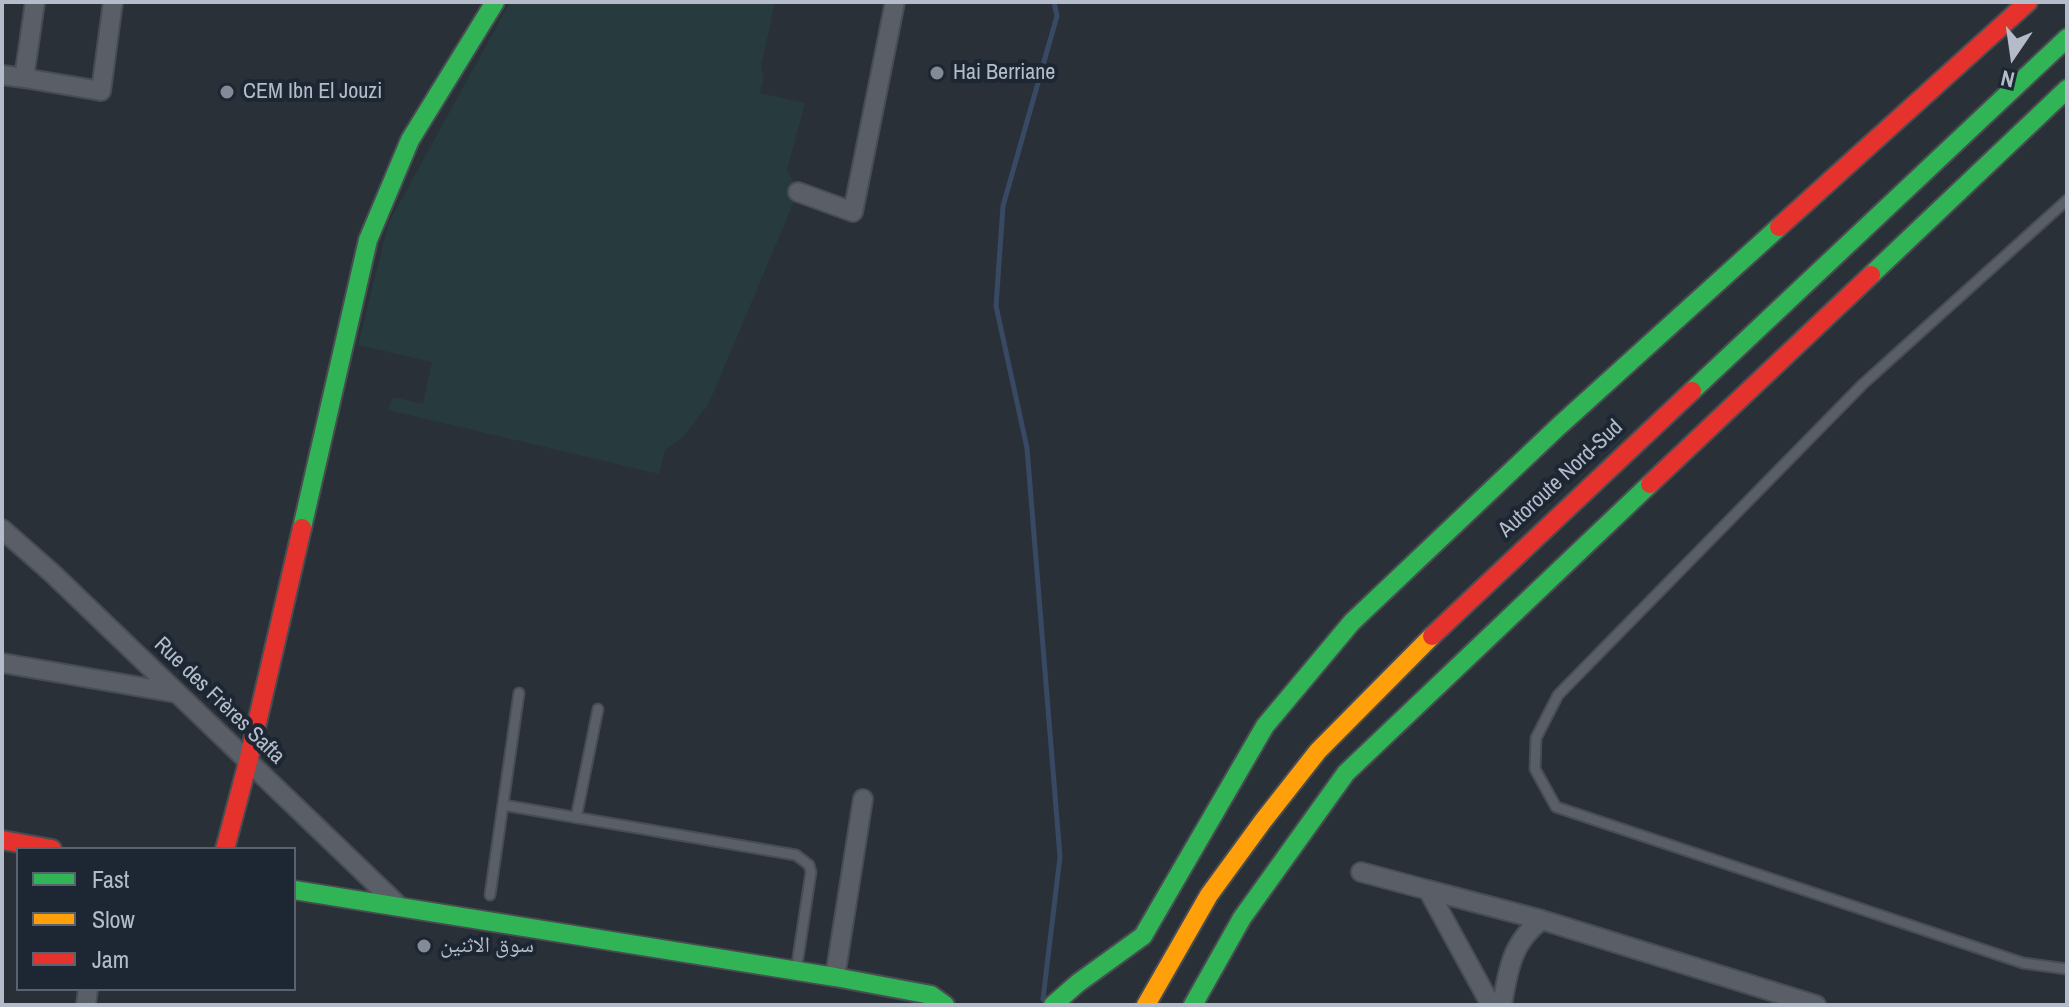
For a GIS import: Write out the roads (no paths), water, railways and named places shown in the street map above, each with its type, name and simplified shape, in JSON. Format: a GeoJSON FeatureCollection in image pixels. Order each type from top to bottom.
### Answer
{"type":"FeatureCollection","features":[{"type":"Feature","properties":{"kind":"main road"},"geometry":{"type":"LineString","coordinates":[[226,847],[248,762],[368,240],[410,140],[495,2]]}},
{"type":"Feature","properties":{"kind":"main road"},"geometry":{"type":"LineString","coordinates":[[1053,1005],[1143,936],[1265,726],[1352,622],[1559,426],[2028,2]]}},
{"type":"Feature","properties":{"kind":"main road","name":"Autoroute Nord-Sud"},"geometry":{"type":"LineString","coordinates":[[1146,1005],[1209,895],[1318,751],[1450,618],[2067,38]]}},
{"type":"Feature","properties":{"kind":"main road"},"geometry":{"type":"LineString","coordinates":[[1193,1005],[1242,918],[1346,773],[2067,89]]}},
{"type":"Feature","properties":{"kind":"main road"},"geometry":{"type":"LineString","coordinates":[[2,840],[41,847]]}},
{"type":"Feature","properties":{"kind":"main road"},"geometry":{"type":"LineString","coordinates":[[296,890],[835,977],[931,995],[945,1005]]}},
{"type":"Feature","properties":{"kind":"street"},"geometry":{"type":"LineString","coordinates":[[24,78],[35,2]]}},
{"type":"Feature","properties":{"kind":"street"},"geometry":{"type":"LineString","coordinates":[[2,75],[101,91],[113,2]]}},
{"type":"Feature","properties":{"kind":"street"},"geometry":{"type":"LineString","coordinates":[[798,192],[853,212],[895,2]]}},
{"type":"Feature","properties":{"kind":"street","name":"Rue des Frères Safta"},"geometry":{"type":"LineString","coordinates":[[2,529],[52,573],[403,909]]}},
{"type":"Feature","properties":{"kind":"street"},"geometry":{"type":"LineString","coordinates":[[2,663],[176,693]]}},
{"type":"Feature","properties":{"kind":"street"},"geometry":{"type":"LineString","coordinates":[[835,977],[863,799]]}},
{"type":"Feature","properties":{"kind":"street"},"geometry":{"type":"LineString","coordinates":[[1361,872],[1542,920],[1816,1005]]}},
{"type":"Feature","properties":{"kind":"street"},"geometry":{"type":"LineString","coordinates":[[1428,890],[1491,1005]]}},
{"type":"Feature","properties":{"kind":"street"},"geometry":{"type":"LineString","coordinates":[[1502,1005],[1519,942],[1527,931],[1542,920]]}},
{"type":"Feature","properties":{"kind":"lane"},"geometry":{"type":"LineString","coordinates":[[2067,200],[1863,384],[1558,695],[1536,738],[1535,769],[1556,807],[2023,963],[2067,969]]}},
{"type":"Feature","properties":{"kind":"lane"},"geometry":{"type":"LineString","coordinates":[[490,895],[519,693]]}},
{"type":"Feature","properties":{"kind":"lane"},"geometry":{"type":"LineString","coordinates":[[576,818],[598,709]]}},
{"type":"Feature","properties":{"kind":"lane"},"geometry":{"type":"LineString","coordinates":[[503,805],[796,855],[804,860],[811,872],[796,971]]}},
{"type":"Feature","properties":{"kind":"waterway"},"geometry":{"type":"LineString","coordinates":[[1043,999],[1060,857],[1027,448],[996,306],[1003,206],[1057,16],[1054,2]]}},
{"type":"Feature","properties":{"kind":"place","name":"Hai Berriane"},"geometry":{"type":"Point","coordinates":[937,73]}},
{"type":"Feature","properties":{"kind":"place","name":"CEM Ibn El Jouzi"},"geometry":{"type":"Point","coordinates":[227,92]}},
{"type":"Feature","properties":{"kind":"place","name":"ﺳﻮق اﻻﺛﻨﻴﻦ"},"geometry":{"type":"Point","coordinates":[424,946]}}]}
